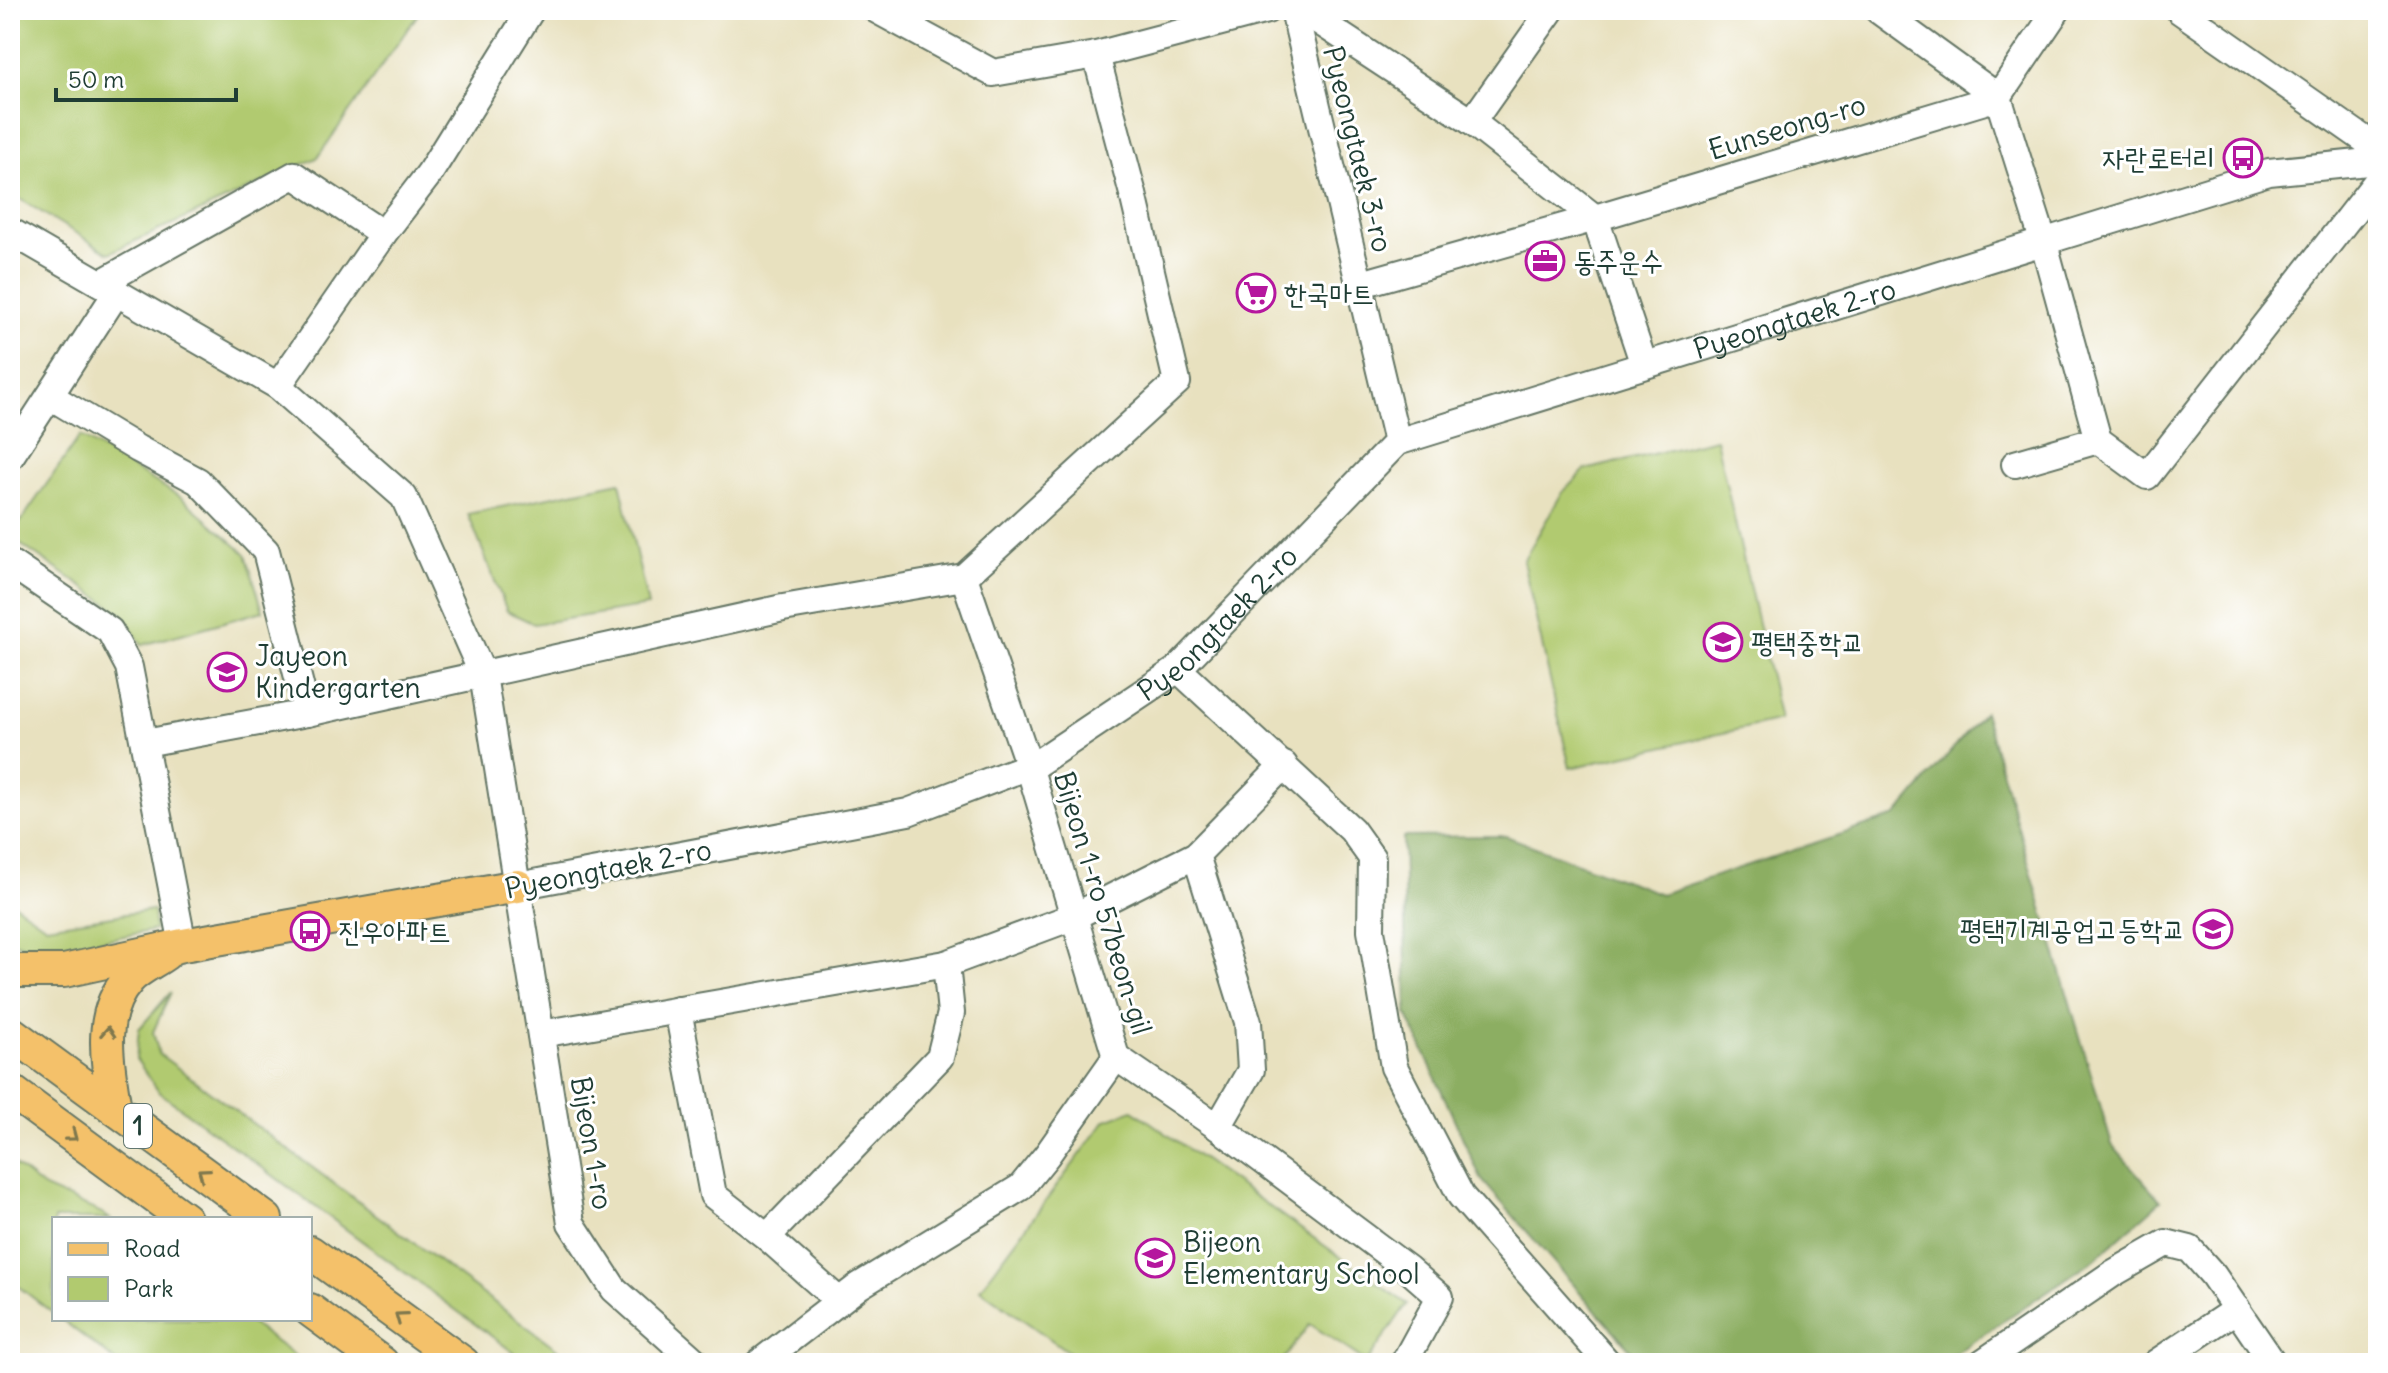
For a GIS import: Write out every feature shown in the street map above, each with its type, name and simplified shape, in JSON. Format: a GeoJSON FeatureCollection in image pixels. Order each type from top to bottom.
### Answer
{"type":"FeatureCollection","features":[{"type":"Feature","properties":{"kind":"main road","name":"Pyeongtaek 2-ro"},"geometry":{"type":"LineString","coordinates":[[10,971],[64,971],[180,946],[518,886]]}},
{"type":"Feature","properties":{"kind":"main road"},"geometry":{"type":"LineString","coordinates":[[115,1109],[107,1057],[109,1011],[130,978],[180,946]]}},
{"type":"Feature","properties":{"kind":"main road","name":"1"},"geometry":{"type":"LineString","coordinates":[[10,1032],[263,1217]]}},
{"type":"Feature","properties":{"kind":"main road","name":"1"},"geometry":{"type":"LineString","coordinates":[[10,1090],[182,1217]]}},
{"type":"Feature","properties":{"kind":"main road"},"geometry":{"type":"LineString","coordinates":[[312,1253],[463,1363]]}},
{"type":"Feature","properties":{"kind":"main road"},"geometry":{"type":"LineString","coordinates":[[312,1311],[382,1363]]}},
{"type":"Feature","properties":{"kind":"street"},"geometry":{"type":"LineString","coordinates":[[278,386],[455,136],[531,10]]}},
{"type":"Feature","properties":{"kind":"street"},"geometry":{"type":"LineString","coordinates":[[877,10],[993,73],[1096,55],[1267,10]]}},
{"type":"Feature","properties":{"kind":"street","name":"Pyeongtaek 3-ro"},"geometry":{"type":"LineString","coordinates":[[1294,10],[1397,442]]}},
{"type":"Feature","properties":{"kind":"street"},"geometry":{"type":"LineString","coordinates":[[1302,10],[1472,122],[1595,218],[1644,365]]}},
{"type":"Feature","properties":{"kind":"street"},"geometry":{"type":"LineString","coordinates":[[1472,122],[1551,10]]}},
{"type":"Feature","properties":{"kind":"street"},"geometry":{"type":"LineString","coordinates":[[1878,10],[1998,97],[2043,240],[2098,440],[2147,476],[2378,180]]}},
{"type":"Feature","properties":{"kind":"street"},"geometry":{"type":"LineString","coordinates":[[1998,97],[2057,10]]}},
{"type":"Feature","properties":{"kind":"street"},"geometry":{"type":"LineString","coordinates":[[2196,15],[2378,149]]}},
{"type":"Feature","properties":{"kind":"street"},"geometry":{"type":"LineString","coordinates":[[145,743],[307,713],[783,608],[964,577],[1177,382],[1133,194],[1096,55]]}},
{"type":"Feature","properties":{"kind":"street","name":"Eunseong-ro"},"geometry":{"type":"LineString","coordinates":[[1358,285],[1595,218],[1998,97]]}},
{"type":"Feature","properties":{"kind":"street","name":"Pyeongtaek 2-ro"},"geometry":{"type":"LineString","coordinates":[[518,886],[908,812],[1039,762],[1178,669],[1397,442],[2269,172],[2378,161]]}},
{"type":"Feature","properties":{"kind":"street"},"geometry":{"type":"LineString","coordinates":[[10,457],[50,396],[109,288],[294,175],[383,234]]}},
{"type":"Feature","properties":{"kind":"street","name":"Bijeon 1-ro"},"geometry":{"type":"LineString","coordinates":[[10,231],[278,386],[404,497],[483,675],[571,1223],[614,1289],[697,1363]]}},
{"type":"Feature","properties":{"kind":"street"},"geometry":{"type":"LineString","coordinates":[[50,396],[198,481],[266,551],[307,713]]}},
{"type":"Feature","properties":{"kind":"street"},"geometry":{"type":"LineString","coordinates":[[2015,464],[2098,440]]}},
{"type":"Feature","properties":{"kind":"street"},"geometry":{"type":"LineString","coordinates":[[10,563],[110,631],[129,667],[180,946]]}},
{"type":"Feature","properties":{"kind":"street","name":"Bijeon 1-ro 57beon-gil"},"geometry":{"type":"LineString","coordinates":[[964,577],[1029,766],[1116,1057],[1218,1127],[1408,1269],[1440,1297],[1411,1360]]}},
{"type":"Feature","properties":{"kind":"street"},"geometry":{"type":"LineString","coordinates":[[1178,669],[1352,830],[1372,858],[1371,930],[1394,1067],[1461,1196],[1608,1363]]}},
{"type":"Feature","properties":{"kind":"street"},"geometry":{"type":"LineString","coordinates":[[541,1034],[946,964],[1075,916],[1196,855],[1284,765]]}},
{"type":"Feature","properties":{"kind":"street"},"geometry":{"type":"LineString","coordinates":[[1196,855],[1248,1022],[1251,1070],[1218,1127]]}},
{"type":"Feature","properties":{"kind":"street"},"geometry":{"type":"LineString","coordinates":[[767,1237],[940,1057],[951,1013],[946,964]]}},
{"type":"Feature","properties":{"kind":"street"},"geometry":{"type":"LineString","coordinates":[[678,1010],[713,1195],[767,1237],[839,1301]]}},
{"type":"Feature","properties":{"kind":"street"},"geometry":{"type":"LineString","coordinates":[[759,1363],[839,1301],[1021,1187],[1116,1057]]}},
{"type":"Feature","properties":{"kind":"street"},"geometry":{"type":"LineString","coordinates":[[1982,1363],[2112,1274],[2166,1243],[2190,1249],[2213,1275],[2273,1363]]}},
{"type":"Feature","properties":{"kind":"street"},"geometry":{"type":"LineString","coordinates":[[2156,1363],[2237,1309]]}},
{"type":"Feature","properties":{"kind":"green space"},"geometry":{"type":"Polygon","coordinates":[[[10,10],[421,10],[317,158],[109,253],[10,193],[10,10]]]}},
{"type":"Feature","properties":{"kind":"green space"},"geometry":{"type":"Polygon","coordinates":[[[80,436],[182,498],[246,554],[263,611],[142,645],[121,613],[10,537],[80,436]]]}},
{"type":"Feature","properties":{"kind":"green space"},"geometry":{"type":"Polygon","coordinates":[[[1716,439],[1780,720],[1570,768],[1523,561],[1562,493],[1585,470],[1716,439]]]}},
{"type":"Feature","properties":{"kind":"green space"},"geometry":{"type":"Polygon","coordinates":[[[620,482],[648,606],[534,624],[507,611],[468,514],[620,482]]]}},
{"type":"Feature","properties":{"kind":"green space"},"geometry":{"type":"Polygon","coordinates":[[[1984,712],[2112,1145],[2161,1201],[2095,1259],[1941,1363],[1642,1363],[1481,1179],[1407,1014],[1403,837],[1506,836],[1661,894],[1896,816],[1984,712]]]}},
{"type":"Feature","properties":{"kind":"green space"},"geometry":{"type":"Polygon","coordinates":[[[10,901],[46,926],[153,910],[155,930],[42,952],[10,941],[10,901]]]}},
{"type":"Feature","properties":{"kind":"green space"},"geometry":{"type":"Polygon","coordinates":[[[171,992],[153,1032],[159,1054],[576,1363],[528,1363],[159,1092],[136,1059],[139,1029],[171,992]]]}},
{"type":"Feature","properties":{"kind":"green space","name":"Bijeon Elementary School"},"geometry":{"type":"Polygon","coordinates":[[[1133,1110],[1407,1304],[1367,1362],[1310,1324],[1280,1363],[1084,1363],[980,1289],[1106,1120],[1133,1110]]]}},
{"type":"Feature","properties":{"kind":"green space"},"geometry":{"type":"Polygon","coordinates":[[[10,1161],[44,1188],[107,1217],[52,1217],[52,1312],[10,1280],[10,1161]]]}},
{"type":"Feature","properties":{"kind":"green space"},"geometry":{"type":"Polygon","coordinates":[[[64,1321],[248,1321],[304,1363],[118,1363],[64,1321]]]}},
{"type":"Feature","properties":{"kind":"place","name":"자란로터리"},"geometry":{"type":"Point","coordinates":[2243,158]}},
{"type":"Feature","properties":{"kind":"place","name":"동주운수"},"geometry":{"type":"Point","coordinates":[1545,261]}},
{"type":"Feature","properties":{"kind":"place","name":"한국마트"},"geometry":{"type":"Point","coordinates":[1256,293]}},
{"type":"Feature","properties":{"kind":"place","name":"평택중학교"},"geometry":{"type":"Point","coordinates":[1723,642]}},
{"type":"Feature","properties":{"kind":"place","name":"Jayeon Kindergarten"},"geometry":{"type":"Point","coordinates":[227,672]}},
{"type":"Feature","properties":{"kind":"place","name":"평택기계공업고등학교"},"geometry":{"type":"Point","coordinates":[2213,929]}},
{"type":"Feature","properties":{"kind":"place","name":"진우아파트"},"geometry":{"type":"Point","coordinates":[310,931]}},
{"type":"Feature","properties":{"kind":"place","name":"Bijeon Elementary School"},"geometry":{"type":"Point","coordinates":[1155,1258]}}]}
